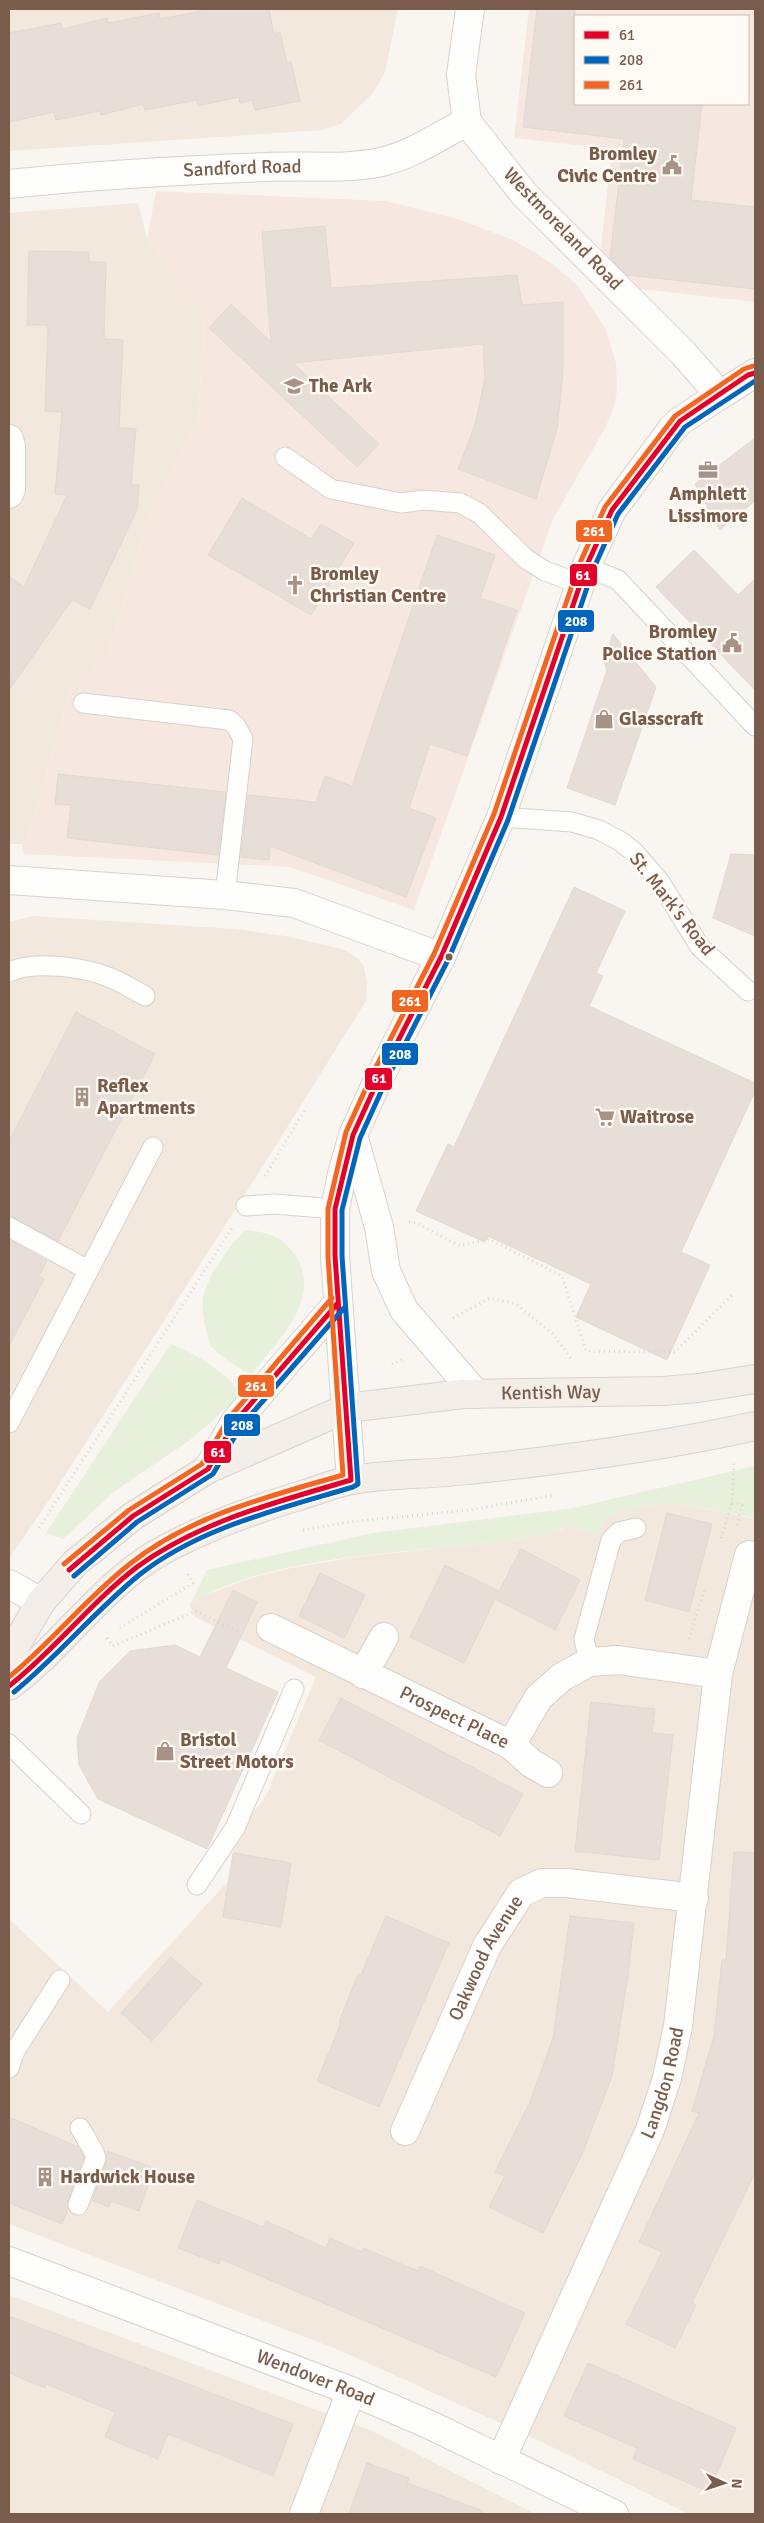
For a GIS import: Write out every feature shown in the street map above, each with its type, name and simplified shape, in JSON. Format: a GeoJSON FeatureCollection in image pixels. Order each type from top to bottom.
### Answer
{"type":"FeatureCollection","features":[{"type":"Feature","properties":{"kind":"main road","name":"Kentish Way"},"geometry":{"type":"LineString","coordinates":[[9,1656],[41,1602],[75,1563],[133,1516],[208,1469],[347,1408],[476,1394],[662,1391],[698,1388],[755,1379]]}},
{"type":"Feature","properties":{"kind":"main road"},"geometry":{"type":"LineString","coordinates":[[9,1686],[26,1673],[110,1590],[156,1554],[220,1522],[352,1480],[466,1471],[612,1451],[744,1429]]}},
{"type":"Feature","properties":{"kind":"street"},"geometry":{"type":"LineString","coordinates":[[467,122],[461,75],[470,9]]}},
{"type":"Feature","properties":{"kind":"street","name":"Sandford Road"},"geometry":{"type":"LineString","coordinates":[[9,184],[81,176],[269,167],[338,167],[380,162],[422,147],[439,135],[467,122]]}},
{"type":"Feature","properties":{"kind":"street","name":"Westmoreland Road"},"geometry":{"type":"LineString","coordinates":[[467,122],[524,194],[683,353],[720,395]]}},
{"type":"Feature","properties":{"kind":"street"},"geometry":{"type":"LineString","coordinates":[[352,1480],[338,1303],[335,1209],[353,1135],[378,1080],[441,957],[501,817],[583,576],[612,510],[658,445],[680,421],[755,373]]}},
{"type":"Feature","properties":{"kind":"street"},"geometry":{"type":"LineString","coordinates":[[9,438],[11,463],[11,489],[9,494]]}},
{"type":"Feature","properties":{"kind":"street"},"geometry":{"type":"LineString","coordinates":[[9,880],[225,895],[294,903],[441,957]]}},
{"type":"Feature","properties":{"kind":"street"},"geometry":{"type":"LineString","coordinates":[[353,1135],[379,1227],[386,1271],[396,1294],[404,1310],[476,1394]]}},
{"type":"Feature","properties":{"kind":"street"},"geometry":{"type":"LineString","coordinates":[[208,1469],[234,1422],[338,1303]]}},
{"type":"Feature","properties":{"kind":"street","name":"Langdon Road"},"geometry":{"type":"LineString","coordinates":[[501,2460],[650,2130],[668,2078],[678,2026],[694,1898],[718,1674],[749,1555]]}},
{"type":"Feature","properties":{"kind":"street"},"geometry":{"type":"LineString","coordinates":[[9,1584],[41,1602]]}},
{"type":"Feature","properties":{"kind":"street","name":"Prospect Place"},"geometry":{"type":"LineString","coordinates":[[271,1628],[511,1745],[539,1697],[562,1677],[590,1662],[618,1660],[718,1674]]}},
{"type":"Feature","properties":{"kind":"street"},"geometry":{"type":"LineString","coordinates":[[363,1674],[384,1637]]}},
{"type":"Feature","properties":{"kind":"street"},"geometry":{"type":"LineString","coordinates":[[511,1745],[530,1763],[548,1773]]}},
{"type":"Feature","properties":{"kind":"street","name":"Oakwood Avenue"},"geometry":{"type":"LineString","coordinates":[[405,2131],[487,1946],[521,1893],[542,1883],[568,1883],[694,1898]]}},
{"type":"Feature","properties":{"kind":"street","name":"Wendover Road"},"geometry":{"type":"LineString","coordinates":[[9,2261],[351,2392],[428,2424],[614,2514]]}},
{"type":"Feature","properties":{"kind":"street"},"geometry":{"type":"LineString","coordinates":[[304,2514],[351,2392]]}},
{"type":"Feature","properties":{"kind":"lane"},"geometry":{"type":"LineString","coordinates":[[285,458],[331,490],[401,502],[423,500],[460,503],[480,514],[532,563],[545,571],[618,580],[755,726]]}},
{"type":"Feature","properties":{"kind":"lane"},"geometry":{"type":"LineString","coordinates":[[83,704],[229,720],[236,726],[243,739],[225,895]]}},
{"type":"Feature","properties":{"kind":"lane","name":"St. Mark's Road"},"geometry":{"type":"LineString","coordinates":[[501,817],[572,822],[599,830],[620,841],[634,852],[660,882],[700,947],[748,991]]}},
{"type":"Feature","properties":{"kind":"lane"},"geometry":{"type":"LineString","coordinates":[[9,972],[21,966],[67,967],[111,977],[146,996]]}},
{"type":"Feature","properties":{"kind":"lane"},"geometry":{"type":"LineString","coordinates":[[9,1423],[153,1147]]}},
{"type":"Feature","properties":{"kind":"lane"},"geometry":{"type":"LineString","coordinates":[[246,1206],[274,1204],[335,1209]]}},
{"type":"Feature","properties":{"kind":"lane"},"geometry":{"type":"LineString","coordinates":[[9,1227],[88,1270]]}},
{"type":"Feature","properties":{"kind":"lane"},"geometry":{"type":"LineString","coordinates":[[590,1662],[584,1639],[612,1540],[619,1532],[636,1528]]}},
{"type":"Feature","properties":{"kind":"lane"},"geometry":{"type":"LineString","coordinates":[[197,1885],[235,1828],[294,1689]]}},
{"type":"Feature","properties":{"kind":"lane"},"geometry":{"type":"LineString","coordinates":[[9,1744],[81,1814]]}},
{"type":"Feature","properties":{"kind":"lane"},"geometry":{"type":"LineString","coordinates":[[9,2068],[15,2051],[60,1980]]}},
{"type":"Feature","properties":{"kind":"lane"},"geometry":{"type":"LineString","coordinates":[[78,2205],[96,2158],[80,2128]]}},
{"type":"Feature","properties":{"kind":"path"},"geometry":{"type":"LineString","coordinates":[[39,1528],[246,1206],[306,1108]]}},
{"type":"Feature","properties":{"kind":"path"},"geometry":{"type":"LineString","coordinates":[[409,1222],[416,1223],[460,1246],[489,1239],[562,1276],[586,1351],[675,1352],[732,1296]]}},
{"type":"Feature","properties":{"kind":"path"},"geometry":{"type":"LineString","coordinates":[[451,1319],[490,1298],[516,1304],[553,1334],[574,1363]]}},
{"type":"Feature","properties":{"kind":"path"},"geometry":{"type":"LineString","coordinates":[[302,1530],[348,1522],[536,1498]]}},
{"type":"Feature","properties":{"kind":"path"},"geometry":{"type":"LineString","coordinates":[[732,1503],[742,1505],[738,1522]]}},
{"type":"Feature","properties":{"kind":"path"},"geometry":{"type":"LineString","coordinates":[[187,1570],[193,1583],[126,1622],[106,1639],[112,1646],[196,1611],[263,1646],[271,1628]]}},
{"type":"Feature","properties":{"kind":"shaded area"},"geometry":{"type":"Polygon","coordinates":[[[9,9],[398,9],[385,72],[373,93],[341,124],[322,130],[9,151],[9,9]]]}},
{"type":"Feature","properties":{"kind":"shaded area","name":"Bromley Civic Centre"},"geometry":{"type":"Polygon","coordinates":[[[529,9],[755,9],[755,302],[597,284],[612,149],[514,138],[529,9]]]}},
{"type":"Feature","properties":{"kind":"shaded area"},"geometry":{"type":"Polygon","coordinates":[[[156,191],[385,201],[458,219],[513,240],[550,262],[578,286],[606,330],[616,363],[617,391],[614,407],[606,426],[553,519],[414,910],[290,867],[23,854],[70,691],[108,654],[151,508],[198,420],[204,318],[147,239],[156,191]]]}},
{"type":"Feature","properties":{"kind":"shaded area"},"geometry":{"type":"Polygon","coordinates":[[[138,203],[147,239],[204,317],[198,420],[151,508],[108,654],[70,691],[23,854],[22,844],[9,844],[9,213],[138,203]]]}},
{"type":"Feature","properties":{"kind":"shaded area"},"geometry":{"type":"Polygon","coordinates":[[[33,916],[235,929],[285,936],[342,949],[358,958],[364,967],[367,983],[366,1001],[265,1163],[51,1497],[9,1559],[9,922],[33,916]]]}},
{"type":"Feature","properties":{"kind":"shaded area"},"geometry":{"type":"Polygon","coordinates":[[[670,1502],[755,1519],[755,2514],[689,2514],[544,2443],[339,2350],[9,2224],[9,1919],[108,2012],[233,1876],[233,1852],[245,1824],[266,1796],[316,1677],[195,1617],[190,1605],[203,1596],[251,1578],[291,1568],[356,1557],[519,1540],[561,1530],[569,1526],[596,1534],[606,1518],[623,1511],[670,1502]]]}},
{"type":"Feature","properties":{"kind":"shaded area"},"geometry":{"type":"Polygon","coordinates":[[[9,2295],[370,2430],[535,2514],[9,2514],[9,2295]]]}},
{"type":"Feature","properties":{"kind":"green space"},"geometry":{"type":"Polygon","coordinates":[[[246,1230],[269,1234],[287,1245],[297,1258],[303,1274],[304,1290],[300,1305],[292,1321],[251,1375],[228,1361],[210,1346],[203,1305],[208,1282],[226,1252],[246,1230]]]}},
{"type":"Feature","properties":{"kind":"green space"},"geometry":{"type":"Polygon","coordinates":[[[171,1344],[210,1364],[243,1394],[190,1440],[116,1490],[63,1539],[46,1533],[171,1344]]]}},
{"type":"Feature","properties":{"kind":"green space"},"geometry":{"type":"Polygon","coordinates":[[[755,1466],[755,1518],[670,1502],[623,1511],[606,1518],[596,1534],[569,1526],[558,1531],[522,1539],[366,1555],[287,1568],[250,1577],[217,1590],[190,1605],[207,1570],[373,1533],[573,1508],[755,1466]]]}},
{"type":"Feature","properties":{"kind":"building"},"geometry":{"type":"Polygon","coordinates":[[[212,9],[269,9],[274,34],[280,32],[287,63],[291,62],[300,101],[255,110],[252,100],[240,103],[239,97],[198,106],[197,100],[145,110],[143,104],[101,115],[100,111],[56,120],[54,112],[9,122],[9,33],[61,23],[62,29],[107,18],[108,23],[159,13],[160,19],[212,9]]]}},
{"type":"Feature","properties":{"kind":"building","name":"Bromley Civic Centre"},"geometry":{"type":"Polygon","coordinates":[[[537,9],[575,9],[574,105],[702,105],[691,200],[755,207],[755,289],[627,275],[610,258],[624,139],[523,127],[537,9]]]}},
{"type":"Feature","properties":{"kind":"building"},"geometry":{"type":"Polygon","coordinates":[[[325,226],[331,288],[517,275],[522,305],[563,302],[563,373],[557,429],[536,499],[458,469],[475,425],[485,378],[483,344],[293,363],[379,444],[357,467],[209,328],[231,304],[271,342],[262,232],[325,226]]]}},
{"type":"Feature","properties":{"kind":"building"},"geometry":{"type":"Polygon","coordinates":[[[29,251],[89,252],[89,262],[106,262],[104,339],[123,340],[119,428],[136,429],[131,485],[139,485],[137,510],[90,609],[72,600],[9,690],[9,576],[24,587],[67,495],[55,494],[62,412],[45,411],[48,325],[27,325],[29,251]]]}},
{"type":"Feature","properties":{"kind":"building"},"geometry":{"type":"Polygon","coordinates":[[[755,438],[755,501],[720,530],[695,484],[755,438]]]}},
{"type":"Feature","properties":{"kind":"building","name":"Bromley Christian Centre"},"geometry":{"type":"Polygon","coordinates":[[[242,498],[311,539],[321,524],[354,543],[311,615],[208,555],[242,498]]]}},
{"type":"Feature","properties":{"kind":"building"},"geometry":{"type":"Polygon","coordinates":[[[437,535],[495,555],[480,598],[517,610],[467,756],[430,744],[409,808],[436,818],[406,897],[270,846],[269,860],[241,857],[248,795],[316,802],[325,776],[352,786],[437,535]]]}},
{"type":"Feature","properties":{"kind":"building","name":"Bromley Police Station"},"geometry":{"type":"Polygon","coordinates":[[[694,550],[738,595],[755,579],[755,690],[656,587],[694,550]]]}},
{"type":"Feature","properties":{"kind":"building"},"geometry":{"type":"Polygon","coordinates":[[[613,634],[656,687],[615,805],[567,788],[607,670],[604,661],[613,634]]]}},
{"type":"Feature","properties":{"kind":"building"},"geometry":{"type":"Polygon","coordinates":[[[58,774],[226,792],[218,855],[67,838],[71,805],[55,804],[58,774]]]}},
{"type":"Feature","properties":{"kind":"building"},"geometry":{"type":"Polygon","coordinates":[[[731,854],[755,855],[755,936],[713,918],[731,854]]]}},
{"type":"Feature","properties":{"kind":"building","name":"Waitrose"},"geometry":{"type":"Polygon","coordinates":[[[574,887],[625,911],[596,973],[603,976],[589,1006],[755,1083],[755,1091],[681,1252],[710,1265],[667,1360],[576,1317],[591,1284],[488,1236],[485,1242],[416,1211],[448,1144],[454,1147],[574,887]]]}},
{"type":"Feature","properties":{"kind":"building","name":"Reflex Apartments"},"geometry":{"type":"Polygon","coordinates":[[[76,1012],[155,1054],[58,1241],[9,1216],[9,1141],[76,1012]]]}},
{"type":"Feature","properties":{"kind":"building"},"geometry":{"type":"Polygon","coordinates":[[[9,1240],[47,1261],[39,1276],[44,1279],[9,1346],[9,1240]]]}},
{"type":"Feature","properties":{"kind":"building"},"geometry":{"type":"Polygon","coordinates":[[[667,1513],[712,1524],[689,1612],[645,1600],[667,1513]]]}},
{"type":"Feature","properties":{"kind":"building"},"geometry":{"type":"Polygon","coordinates":[[[521,1549],[580,1580],[555,1630],[495,1599],[464,1663],[410,1637],[445,1565],[499,1591],[521,1549]]]}},
{"type":"Feature","properties":{"kind":"building"},"geometry":{"type":"Polygon","coordinates":[[[320,1573],[365,1595],[344,1638],[299,1616],[320,1573]]]}},
{"type":"Feature","properties":{"kind":"building","name":"Bristol Street Motors"},"geometry":{"type":"Polygon","coordinates":[[[233,1590],[257,1602],[226,1668],[278,1692],[207,1849],[98,1799],[79,1765],[77,1738],[100,1681],[130,1651],[175,1645],[200,1657],[233,1590]]]}},
{"type":"Feature","properties":{"kind":"building"},"geometry":{"type":"Polygon","coordinates":[[[341,1698],[523,1794],[500,1836],[319,1740],[341,1698]]]}},
{"type":"Feature","properties":{"kind":"building"},"geometry":{"type":"Polygon","coordinates":[[[591,1702],[655,1709],[652,1733],[673,1735],[659,1860],[575,1851],[591,1702]]]}},
{"type":"Feature","properties":{"kind":"building"},"geometry":{"type":"Polygon","coordinates":[[[734,1852],[755,1853],[755,2173],[692,2303],[696,2305],[675,2348],[626,2324],[662,2252],[639,2242],[699,2113],[692,2111],[714,2036],[722,1960],[726,1960],[734,1852]]]}},
{"type":"Feature","properties":{"kind":"building"},"geometry":{"type":"Polygon","coordinates":[[[233,1853],[291,1863],[281,1927],[223,1917],[233,1853]]]}},
{"type":"Feature","properties":{"kind":"building"},"geometry":{"type":"Polygon","coordinates":[[[386,1916],[449,1943],[379,2107],[317,2081],[341,2023],[339,2022],[358,1974],[361,1975],[386,1916]]]}},
{"type":"Feature","properties":{"kind":"building"},"geometry":{"type":"Polygon","coordinates":[[[570,1916],[634,1923],[612,2076],[583,2152],[543,2233],[489,2207],[505,2176],[495,2172],[530,2102],[553,2038],[570,1916]]]}},
{"type":"Feature","properties":{"kind":"building"},"geometry":{"type":"Polygon","coordinates":[[[171,1957],[202,1984],[152,2041],[121,2013],[171,1957]]]}},
{"type":"Feature","properties":{"kind":"building","name":"Hardwick House"},"geometry":{"type":"Polygon","coordinates":[[[9,2117],[78,2147],[84,2157],[62,2224],[9,2203],[9,2117]]]}},
{"type":"Feature","properties":{"kind":"building"},"geometry":{"type":"Polygon","coordinates":[[[107,2151],[154,2168],[139,2211],[111,2201],[109,2207],[92,2200],[106,2162],[107,2151]]]}},
{"type":"Feature","properties":{"kind":"building"},"geometry":{"type":"Polygon","coordinates":[[[197,2200],[263,2227],[266,2221],[326,2248],[330,2238],[362,2252],[363,2248],[418,2271],[420,2266],[525,2313],[496,2377],[221,2259],[219,2264],[178,2248],[197,2200]]]}},
{"type":"Feature","properties":{"kind":"building"},"geometry":{"type":"Polygon","coordinates":[[[9,2316],[293,2424],[273,2476],[168,2434],[158,2459],[105,2437],[115,2412],[46,2384],[45,2388],[9,2373],[9,2316]]]}},
{"type":"Feature","properties":{"kind":"building"},"geometry":{"type":"Polygon","coordinates":[[[588,2363],[736,2428],[709,2492],[633,2459],[637,2448],[564,2416],[588,2363]]]}},
{"type":"Feature","properties":{"kind":"building"},"geometry":{"type":"Polygon","coordinates":[[[367,2463],[409,2478],[407,2483],[483,2511],[482,2514],[349,2514],[367,2463]]]}},
{"type":"Feature","properties":{"kind":"transit line","name":"261"},"geometry":{"type":"LineString","coordinates":[[9,1677],[115,1576],[155,1546],[180,1532],[232,1509],[343,1475],[328,1257],[328,1209],[346,1132],[371,1077],[434,954],[494,814],[579,565],[605,507],[675,416],[744,369],[753,366]]}},
{"type":"Feature","properties":{"kind":"transit line","name":"61"},"geometry":{"type":"LineString","coordinates":[[9,1686],[42,1657],[104,1595],[137,1567],[161,1551],[187,1537],[240,1514],[351,1480],[335,1256],[335,1209],[353,1135],[378,1080],[441,957],[501,817],[586,567],[612,510],[680,421],[748,375],[755,373]]}},
{"type":"Feature","properties":{"kind":"transit line","name":"208"},"geometry":{"type":"LineString","coordinates":[[14,1692],[46,1664],[107,1603],[139,1575],[163,1558],[188,1544],[242,1521],[358,1484],[342,1256],[342,1210],[360,1138],[385,1083],[448,960],[508,820],[593,570],[618,514],[685,427],[755,381]]}},
{"type":"Feature","properties":{"kind":"transit line","name":"261"},"geometry":{"type":"LineString","coordinates":[[64,1564],[129,1510],[202,1464],[229,1418],[332,1298]]}},
{"type":"Feature","properties":{"kind":"transit line","name":"61"},"geometry":{"type":"LineString","coordinates":[[69,1570],[133,1516],[208,1469],[235,1422],[338,1303]]}},
{"type":"Feature","properties":{"kind":"transit line","name":"208"},"geometry":{"type":"LineString","coordinates":[[74,1576],[137,1522],[213,1474],[241,1426],[344,1308]]}},
{"type":"Feature","properties":{"kind":"place","name":"Bromley Civic Centre"},"geometry":{"type":"Point","coordinates":[672,165]}},
{"type":"Feature","properties":{"kind":"place","name":"The Ark"},"geometry":{"type":"Point","coordinates":[294,386]}},
{"type":"Feature","properties":{"kind":"place","name":"Amphlett Lissimore"},"geometry":{"type":"Point","coordinates":[708,470]}},
{"type":"Feature","properties":{"kind":"place","name":"Bromley Christian Centre"},"geometry":{"type":"Point","coordinates":[295,585]}},
{"type":"Feature","properties":{"kind":"place","name":"Bromley Police Station"},"geometry":{"type":"Point","coordinates":[732,643]}},
{"type":"Feature","properties":{"kind":"place","name":"Glasscraft"},"geometry":{"type":"Point","coordinates":[604,719]}},
{"type":"Feature","properties":{"kind":"place","name":"Reflex Apartments"},"geometry":{"type":"Point","coordinates":[82,1097]}},
{"type":"Feature","properties":{"kind":"place","name":"Waitrose"},"geometry":{"type":"Point","coordinates":[605,1117]}},
{"type":"Feature","properties":{"kind":"place","name":"Bristol Street Motors"},"geometry":{"type":"Point","coordinates":[165,1751]}},
{"type":"Feature","properties":{"kind":"place","name":"Hardwick House"},"geometry":{"type":"Point","coordinates":[45,2177]}}]}
